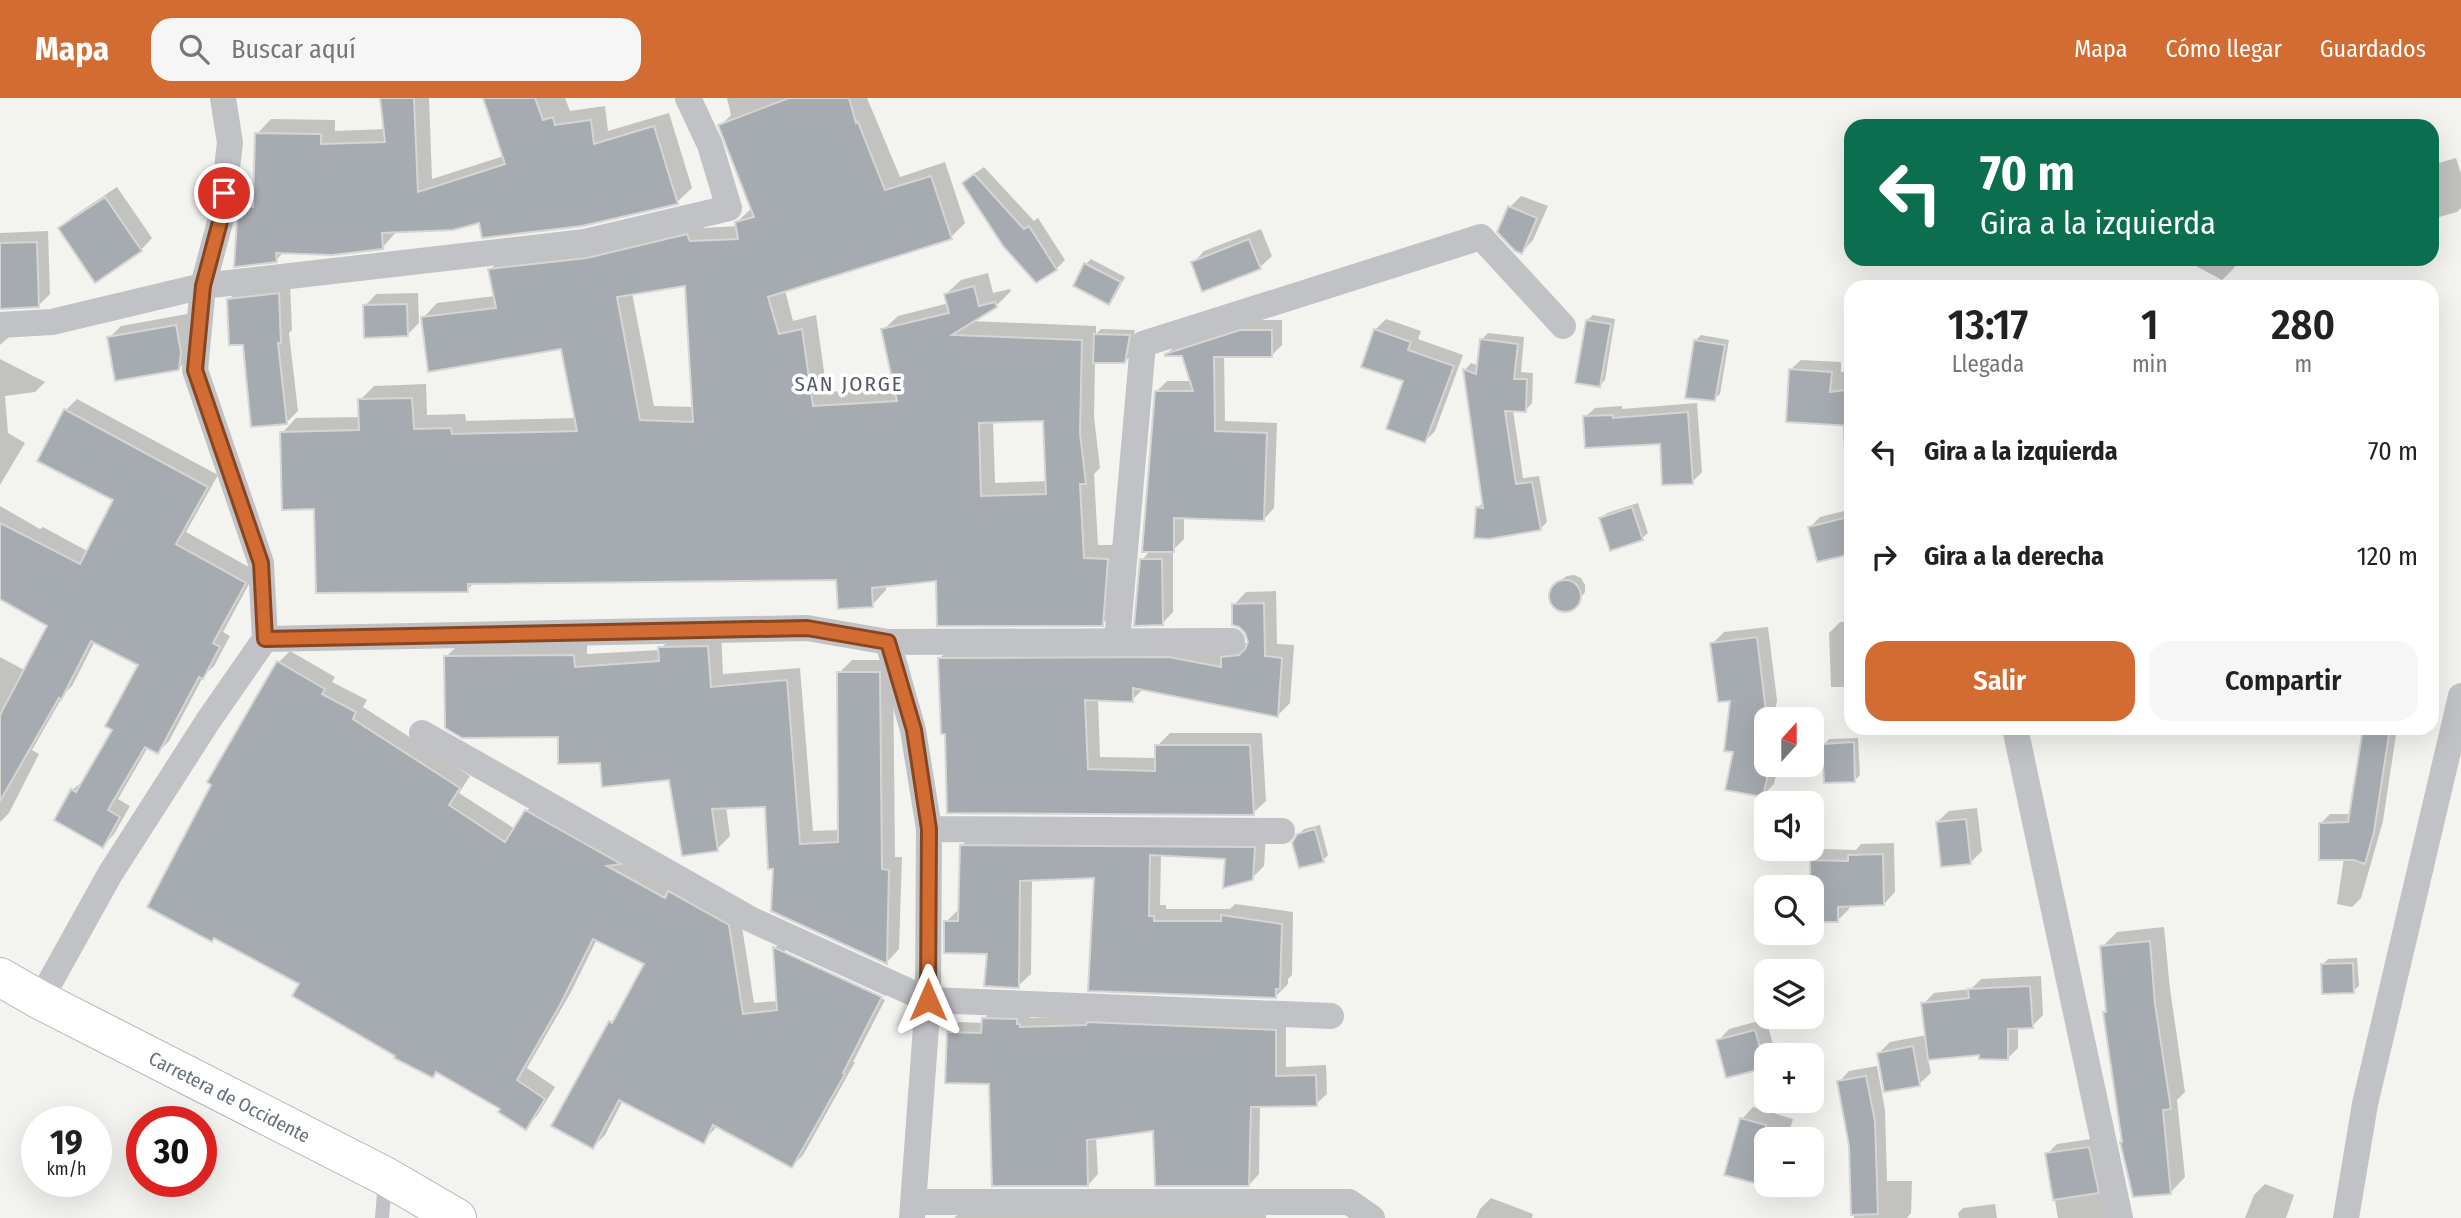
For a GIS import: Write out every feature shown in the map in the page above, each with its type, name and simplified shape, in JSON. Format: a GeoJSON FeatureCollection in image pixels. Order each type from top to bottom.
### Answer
{"type":"FeatureCollection","features":[{"type":"Feature","properties":{"kind":"main road","name":"Carretera de Occidente"},"geometry":{"type":"LineString","coordinates":[[0,977],[385,1176],[447,1215]]}},
{"type":"Feature","properties":{"kind":"street"},"geometry":{"type":"LineString","coordinates":[[40,1000],[110,874],[208,721],[265,639],[261,563],[195,370],[203,286],[221,218],[230,143],[223,98]]}},
{"type":"Feature","properties":{"kind":"street"},"geometry":{"type":"LineString","coordinates":[[0,325],[52,322],[203,286],[585,242],[729,208],[710,145],[688,98]]}},
{"type":"Feature","properties":{"kind":"street"},"geometry":{"type":"LineString","coordinates":[[1117,641],[1143,344],[1482,237],[1563,326]]}},
{"type":"Feature","properties":{"kind":"street"},"geometry":{"type":"LineString","coordinates":[[265,639],[807,628],[888,642],[1232,641]]}},
{"type":"Feature","properties":{"kind":"street"},"geometry":{"type":"LineString","coordinates":[[888,642],[914,730],[929,829],[928,1000],[913,1210],[1349,1202],[1372,1218]]}},
{"type":"Feature","properties":{"kind":"street"},"geometry":{"type":"LineString","coordinates":[[2346,1218],[2365,1104],[2461,696]]}},
{"type":"Feature","properties":{"kind":"street"},"geometry":{"type":"LineString","coordinates":[[422,733],[752,920],[928,1000],[1331,1016]]}},
{"type":"Feature","properties":{"kind":"street"},"geometry":{"type":"LineString","coordinates":[[2016,735],[2120,1218]]}},
{"type":"Feature","properties":{"kind":"street"},"geometry":{"type":"LineString","coordinates":[[929,829],[1282,831]]}},
{"type":"Feature","properties":{"kind":"lane"},"geometry":{"type":"LineString","coordinates":[[383,1218],[385,1176]]}},
{"type":"Feature","properties":{"kind":"building"},"geometry":{"type":"Polygon","coordinates":[[[380,98],[414,98],[418,192],[505,164],[483,98],[535,98],[543,120],[553,117],[555,125],[591,120],[594,144],[654,126],[678,204],[582,226],[482,238],[479,223],[453,230],[382,233],[383,249],[332,255],[276,253],[277,262],[234,267],[238,206],[253,207],[255,133],[321,134],[321,144],[385,142],[380,98]]]}},
{"type":"Feature","properties":{"kind":"building"},"geometry":{"type":"Polygon","coordinates":[[[789,98],[849,98],[856,123],[858,122],[885,190],[931,176],[952,239],[768,297],[779,334],[802,329],[813,406],[897,401],[881,329],[949,313],[944,294],[974,286],[979,306],[995,302],[997,307],[952,335],[1082,340],[1080,433],[1086,484],[1080,484],[1084,558],[1108,559],[1103,626],[937,626],[936,581],[872,588],[873,607],[838,609],[836,580],[468,584],[468,592],[316,593],[314,509],[282,510],[280,432],[359,430],[358,399],[412,398],[414,429],[451,428],[452,434],[577,431],[561,349],[428,372],[421,317],[496,308],[488,269],[587,258],[687,234],[690,241],[738,239],[735,222],[754,217],[718,125],[789,98]],[[685,286],[617,297],[640,420],[693,422],[685,286]],[[1043,421],[979,423],[981,496],[1046,494],[1043,421]]]}},
{"type":"Feature","properties":{"kind":"building"},"geometry":{"type":"Polygon","coordinates":[[[974,174],[1024,229],[1029,226],[1057,270],[1036,283],[1003,246],[962,183],[974,174]]]}},
{"type":"Feature","properties":{"kind":"building"},"geometry":{"type":"Polygon","coordinates":[[[105,197],[142,251],[95,283],[58,228],[105,197]]]}},
{"type":"Feature","properties":{"kind":"building"},"geometry":{"type":"Polygon","coordinates":[[[1508,206],[1537,218],[1522,254],[1515,251],[1497,232],[1508,206]]]}},
{"type":"Feature","properties":{"kind":"building"},"geometry":{"type":"Polygon","coordinates":[[[1249,239],[1261,269],[1202,292],[1191,262],[1249,239]]]}},
{"type":"Feature","properties":{"kind":"building"},"geometry":{"type":"Polygon","coordinates":[[[37,242],[39,307],[0,309],[0,243],[37,242]]]}},
{"type":"Feature","properties":{"kind":"building"},"geometry":{"type":"Polygon","coordinates":[[[1084,263],[1121,282],[1109,305],[1073,286],[1084,263]]]}},
{"type":"Feature","properties":{"kind":"building"},"geometry":{"type":"Polygon","coordinates":[[[279,293],[281,343],[278,343],[287,424],[251,427],[243,345],[229,345],[227,299],[279,293]]]}},
{"type":"Feature","properties":{"kind":"building"},"geometry":{"type":"Polygon","coordinates":[[[407,304],[408,336],[364,338],[363,305],[407,304]]]}},
{"type":"Feature","properties":{"kind":"building"},"geometry":{"type":"Polygon","coordinates":[[[1586,320],[1611,324],[1600,387],[1575,383],[1586,320]]]}},
{"type":"Feature","properties":{"kind":"building"},"geometry":{"type":"Polygon","coordinates":[[[176,325],[181,352],[179,370],[115,381],[107,337],[176,325]]]}},
{"type":"Feature","properties":{"kind":"building"},"geometry":{"type":"Polygon","coordinates":[[[1374,329],[1411,342],[1408,350],[1454,366],[1425,443],[1386,429],[1403,381],[1361,367],[1374,329]]]}},
{"type":"Feature","properties":{"kind":"building"},"geometry":{"type":"Polygon","coordinates":[[[1240,330],[1272,330],[1272,357],[1214,357],[1215,431],[1267,433],[1264,521],[1174,518],[1174,552],[1142,552],[1155,391],[1193,391],[1182,356],[1165,354],[1240,330]]]}},
{"type":"Feature","properties":{"kind":"building"},"geometry":{"type":"Polygon","coordinates":[[[1094,334],[1130,335],[1125,363],[1093,363],[1094,334]]]}},
{"type":"Feature","properties":{"kind":"building"},"geometry":{"type":"Polygon","coordinates":[[[1480,339],[1518,344],[1514,379],[1527,379],[1526,412],[1505,411],[1516,484],[1532,482],[1541,530],[1489,539],[1474,538],[1476,507],[1483,508],[1463,369],[1476,374],[1480,339]]]}},
{"type":"Feature","properties":{"kind":"building"},"geometry":{"type":"Polygon","coordinates":[[[1694,340],[1725,345],[1715,401],[1685,398],[1694,340]]]}},
{"type":"Feature","properties":{"kind":"building"},"geometry":{"type":"Polygon","coordinates":[[[1789,369],[1832,372],[1830,392],[1844,390],[1844,426],[1786,422],[1789,369]]]}},
{"type":"Feature","properties":{"kind":"building"},"geometry":{"type":"Polygon","coordinates":[[[64,409],[208,487],[176,544],[246,583],[213,643],[220,647],[203,679],[199,677],[158,754],[145,747],[108,810],[120,817],[103,848],[54,820],[71,789],[76,792],[112,730],[105,726],[138,665],[91,641],[61,700],[59,698],[0,801],[0,715],[47,626],[0,599],[0,523],[80,564],[113,500],[37,461],[64,409]]]}},
{"type":"Feature","properties":{"kind":"building"},"geometry":{"type":"Polygon","coordinates":[[[1688,412],[1693,484],[1662,485],[1660,444],[1585,448],[1583,416],[1613,415],[1613,418],[1688,412]]]}},
{"type":"Feature","properties":{"kind":"building"},"geometry":{"type":"Polygon","coordinates":[[[1632,507],[1643,540],[1610,551],[1599,518],[1632,507]]]}},
{"type":"Feature","properties":{"kind":"building"},"geometry":{"type":"Polygon","coordinates":[[[1844,518],[1844,556],[1817,562],[1808,527],[1844,518]]]}},
{"type":"Feature","properties":{"kind":"building"},"geometry":{"type":"Polygon","coordinates":[[[1140,559],[1162,559],[1163,625],[1134,626],[1140,559]]]}},
{"type":"Feature","properties":{"kind":"building"},"geometry":{"type":"Polygon","coordinates":[[[1565,580],[1576,585],[1581,596],[1576,607],[1565,612],[1554,607],[1549,596],[1554,585],[1565,580]]]}},
{"type":"Feature","properties":{"kind":"building"},"geometry":{"type":"Polygon","coordinates":[[[1264,603],[1265,656],[1282,658],[1278,717],[1133,688],[1133,702],[1085,700],[1088,769],[1155,771],[1155,745],[1250,745],[1254,815],[947,813],[945,734],[941,734],[938,658],[1169,657],[1221,667],[1221,657],[1239,655],[1248,642],[1245,633],[1232,625],[1232,604],[1264,603]]]}},
{"type":"Feature","properties":{"kind":"building"},"geometry":{"type":"Polygon","coordinates":[[[1757,637],[1765,707],[1754,707],[1754,777],[1767,777],[1764,791],[1754,791],[1754,795],[1725,790],[1733,752],[1724,751],[1730,701],[1718,702],[1710,643],[1757,637]]]}},
{"type":"Feature","properties":{"kind":"building"},"geometry":{"type":"Polygon","coordinates":[[[708,646],[711,687],[787,680],[800,844],[838,842],[837,672],[880,672],[882,869],[889,870],[887,964],[771,911],[773,869],[768,869],[765,807],[712,809],[718,851],[682,856],[669,780],[602,787],[600,763],[558,764],[558,737],[462,738],[445,728],[444,656],[574,655],[575,667],[659,661],[658,647],[708,646]]]}},
{"type":"Feature","properties":{"kind":"building"},"geometry":{"type":"Polygon","coordinates":[[[277,661],[325,689],[322,694],[356,712],[353,719],[460,788],[449,805],[505,842],[525,810],[621,864],[607,866],[665,898],[668,891],[729,925],[743,1014],[777,1010],[773,947],[882,997],[843,1073],[845,1074],[792,1168],[713,1125],[704,1144],[619,1100],[593,1149],[551,1126],[644,964],[593,939],[560,1005],[517,1080],[545,1099],[526,1130],[498,1112],[500,1109],[436,1072],[433,1078],[394,1058],[395,1056],[292,996],[299,984],[214,938],[212,942],[147,907],[211,785],[207,782],[277,661]]]}},
{"type":"Feature","properties":{"kind":"building"},"geometry":{"type":"Polygon","coordinates":[[[2362,735],[2389,735],[2374,832],[2365,864],[2354,860],[2319,860],[2319,823],[2348,822],[2362,735]]]}},
{"type":"Feature","properties":{"kind":"building"},"geometry":{"type":"Polygon","coordinates":[[[1854,742],[1855,782],[1824,783],[1824,744],[1854,742]]]}},
{"type":"Feature","properties":{"kind":"building"},"geometry":{"type":"Polygon","coordinates":[[[1966,819],[1971,864],[1941,867],[1936,822],[1966,819]]]}},
{"type":"Feature","properties":{"kind":"building"},"geometry":{"type":"Polygon","coordinates":[[[1315,829],[1324,862],[1299,868],[1292,843],[1297,834],[1315,829]]]}},
{"type":"Feature","properties":{"kind":"building"},"geometry":{"type":"Polygon","coordinates":[[[960,845],[1255,847],[1253,880],[1223,888],[1225,859],[1150,855],[1149,916],[1154,916],[1154,921],[1221,921],[1221,915],[1282,924],[1280,989],[1276,989],[1276,998],[1088,991],[1094,878],[1020,881],[1019,988],[984,986],[987,954],[944,953],[944,921],[958,921],[960,845]]]}},
{"type":"Feature","properties":{"kind":"building"},"geometry":{"type":"Polygon","coordinates":[[[1883,854],[1884,905],[1838,907],[1838,922],[1824,922],[1824,875],[1810,875],[1810,861],[1848,861],[1848,855],[1883,854]]]}},
{"type":"Feature","properties":{"kind":"building"},"geometry":{"type":"Polygon","coordinates":[[[2150,941],[2155,1004],[2171,1109],[2163,1110],[2171,1194],[2133,1197],[2120,1142],[2103,1012],[2106,1012],[2100,946],[2150,941]]]}},
{"type":"Feature","properties":{"kind":"building"},"geometry":{"type":"Polygon","coordinates":[[[2353,963],[2354,993],[2322,994],[2321,964],[2353,963]]]}},
{"type":"Feature","properties":{"kind":"building"},"geometry":{"type":"Polygon","coordinates":[[[2030,986],[2033,1028],[2008,1029],[2008,1060],[1979,1059],[1979,1055],[1928,1060],[1921,1003],[1969,998],[1968,989],[2030,986]]]}},
{"type":"Feature","properties":{"kind":"building"},"geometry":{"type":"Polygon","coordinates":[[[982,1018],[1017,1019],[1020,1027],[1086,1025],[1087,1022],[1276,1030],[1276,1076],[1316,1075],[1317,1106],[1251,1107],[1249,1186],[1155,1186],[1153,1131],[1087,1140],[1088,1186],[992,1186],[989,1084],[945,1083],[947,1032],[981,1033],[982,1018]]]}},
{"type":"Feature","properties":{"kind":"building"},"geometry":{"type":"Polygon","coordinates":[[[1755,1030],[1759,1043],[1754,1043],[1754,1071],[1726,1078],[1716,1040],[1755,1030]]]}},
{"type":"Feature","properties":{"kind":"building"},"geometry":{"type":"Polygon","coordinates":[[[1913,1046],[1920,1086],[1884,1092],[1877,1053],[1913,1046]]]}},
{"type":"Feature","properties":{"kind":"building"},"geometry":{"type":"Polygon","coordinates":[[[1866,1076],[1875,1121],[1878,1214],[1851,1215],[1849,1146],[1837,1081],[1866,1076]]]}},
{"type":"Feature","properties":{"kind":"building"},"geometry":{"type":"Polygon","coordinates":[[[1740,1118],[1766,1125],[1754,1127],[1754,1183],[1724,1175],[1740,1118]]]}},
{"type":"Feature","properties":{"kind":"building"},"geometry":{"type":"Polygon","coordinates":[[[2089,1147],[2099,1193],[2053,1200],[2045,1153],[2089,1147]]]}},
{"type":"Feature","properties":{"kind":"district","name":"SAN JORGE"},"geometry":{"type":"Point","coordinates":[849,384]}},
{"type":"Feature","properties":{"kind":"route"},"geometry":{"type":"LineString","coordinates":[[224,193],[221,218],[203,286],[195,370],[261,563],[265,639],[807,628],[888,642],[914,730],[929,829],[928,1000]]}}]}
